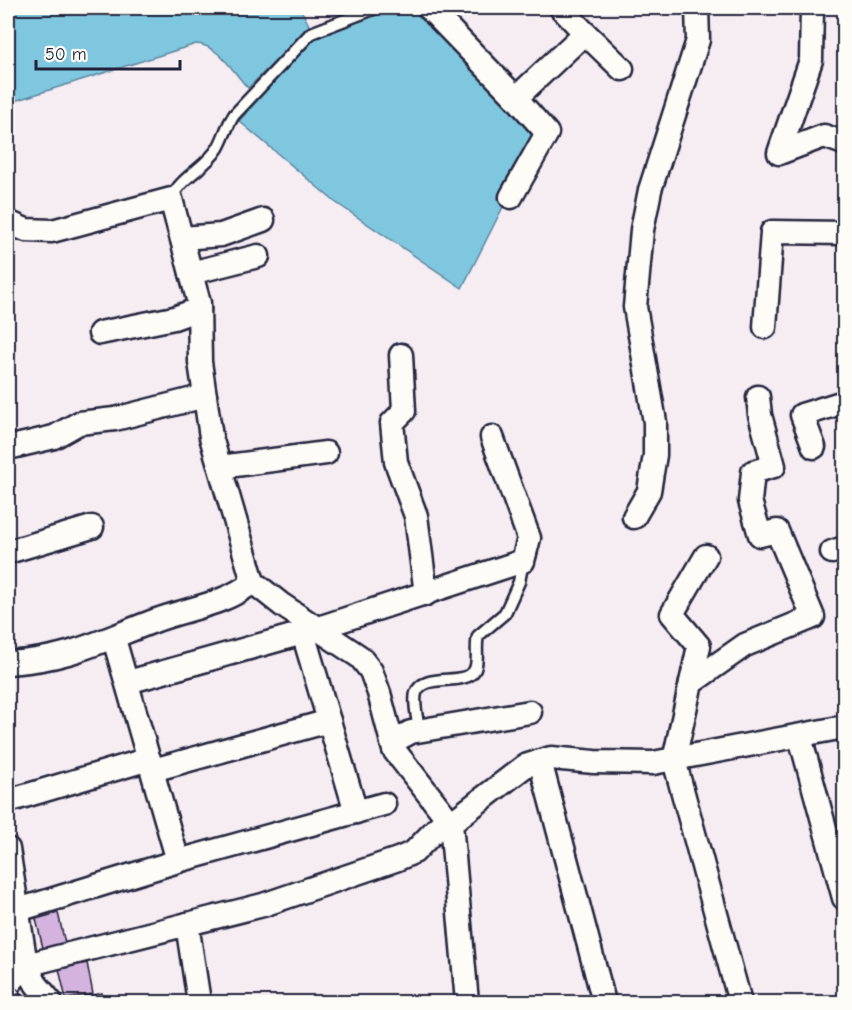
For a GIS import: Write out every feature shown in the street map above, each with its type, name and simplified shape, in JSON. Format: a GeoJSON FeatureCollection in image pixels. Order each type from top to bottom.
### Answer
{"type":"FeatureCollection","features":[{"type":"Feature","properties":{"kind":"street"},"geometry":{"type":"LineString","coordinates":[[429,8],[547,133],[511,197]]}},
{"type":"Feature","properties":{"kind":"street"},"geometry":{"type":"LineString","coordinates":[[561,8],[622,69]]}},
{"type":"Feature","properties":{"kind":"street"},"geometry":{"type":"LineString","coordinates":[[634,517],[649,491],[655,455],[655,422],[635,307],[642,230],[650,190],[698,40],[697,8]]}},
{"type":"Feature","properties":{"kind":"street"},"geometry":{"type":"LineString","coordinates":[[813,8],[811,60],[779,153],[824,136],[844,143]]}},
{"type":"Feature","properties":{"kind":"street"},"geometry":{"type":"LineString","coordinates":[[516,98],[585,33]]}},
{"type":"Feature","properties":{"kind":"street"},"geometry":{"type":"LineString","coordinates":[[8,222],[26,230],[52,231],[171,199],[199,309],[200,362],[211,437],[253,582],[310,631],[360,657],[371,671],[394,750],[449,820],[460,1001]]}},
{"type":"Feature","properties":{"kind":"street"},"geometry":{"type":"LineString","coordinates":[[182,238],[221,236],[263,220]]}},
{"type":"Feature","properties":{"kind":"street"},"geometry":{"type":"LineString","coordinates":[[765,327],[772,232],[844,233]]}},
{"type":"Feature","properties":{"kind":"street"},"geometry":{"type":"LineString","coordinates":[[191,273],[258,256]]}},
{"type":"Feature","properties":{"kind":"street"},"geometry":{"type":"LineString","coordinates":[[100,333],[174,318],[199,309]]}},
{"type":"Feature","properties":{"kind":"street"},"geometry":{"type":"LineString","coordinates":[[401,355],[404,411],[392,423],[396,462],[416,516],[426,594]]}},
{"type":"Feature","properties":{"kind":"street"},"geometry":{"type":"LineString","coordinates":[[8,448],[54,437],[79,423],[115,419],[205,396]]}},
{"type":"Feature","properties":{"kind":"street"},"geometry":{"type":"LineString","coordinates":[[691,683],[745,645],[813,617],[777,531],[760,536],[750,501],[753,472],[774,466],[758,397]]}},
{"type":"Feature","properties":{"kind":"street"},"geometry":{"type":"LineString","coordinates":[[814,447],[802,415],[844,402]]}},
{"type":"Feature","properties":{"kind":"street"},"geometry":{"type":"LineString","coordinates":[[220,467],[326,453]]}},
{"type":"Feature","properties":{"kind":"street"},"geometry":{"type":"LineString","coordinates":[[128,682],[310,631],[523,561],[529,538],[491,453]]}},
{"type":"Feature","properties":{"kind":"street"},"geometry":{"type":"LineString","coordinates":[[8,552],[92,527]]}},
{"type":"Feature","properties":{"kind":"street"},"geometry":{"type":"LineString","coordinates":[[706,556],[672,614],[699,646],[674,760],[740,1002]]}},
{"type":"Feature","properties":{"kind":"street"},"geometry":{"type":"LineString","coordinates":[[8,663],[56,658],[114,639],[155,621],[238,594],[253,582]]}},
{"type":"Feature","properties":{"kind":"street"},"geometry":{"type":"LineString","coordinates":[[310,631],[329,721],[356,812]]}},
{"type":"Feature","properties":{"kind":"street"},"geometry":{"type":"LineString","coordinates":[[114,639],[178,861]]}},
{"type":"Feature","properties":{"kind":"street"},"geometry":{"type":"LineString","coordinates":[[392,742],[419,730],[530,712]]}},
{"type":"Feature","properties":{"kind":"street"},"geometry":{"type":"LineString","coordinates":[[8,801],[329,721]]}},
{"type":"Feature","properties":{"kind":"street"},"geometry":{"type":"LineString","coordinates":[[8,985],[26,965],[307,892],[398,859],[414,852],[449,820],[525,766],[540,761],[551,758],[594,762],[653,763],[844,727]]}},
{"type":"Feature","properties":{"kind":"street"},"geometry":{"type":"LineString","coordinates":[[800,737],[844,898]]}},
{"type":"Feature","properties":{"kind":"street"},"geometry":{"type":"LineString","coordinates":[[540,761],[604,1002]]}},
{"type":"Feature","properties":{"kind":"street"},"geometry":{"type":"LineString","coordinates":[[18,910],[178,861],[384,804]]}},
{"type":"Feature","properties":{"kind":"street"},"geometry":{"type":"LineString","coordinates":[[8,849],[26,965],[36,984],[51,1002]]}},
{"type":"Feature","properties":{"kind":"street"},"geometry":{"type":"LineString","coordinates":[[187,924],[199,1002]]}},
{"type":"Feature","properties":{"kind":"lane"},"geometry":{"type":"LineString","coordinates":[[171,199],[177,185],[205,164],[219,147],[224,130],[234,115],[311,33],[376,8]]}},
{"type":"Feature","properties":{"kind":"lane"},"geometry":{"type":"LineString","coordinates":[[419,730],[416,693],[420,687],[428,683],[470,675],[475,670],[478,636],[505,613],[519,582],[523,561]]}},
{"type":"Feature","properties":{"kind":"water"},"geometry":{"type":"Polygon","coordinates":[[[8,8],[300,8],[310,27],[248,88],[219,54],[196,44],[8,103],[8,8]]]}},
{"type":"Feature","properties":{"kind":"water"},"geometry":{"type":"Polygon","coordinates":[[[391,8],[415,8],[534,132],[508,197],[462,288],[335,202],[239,121],[312,40],[391,8]]]}},
{"type":"Feature","properties":{"kind":"building"},"geometry":{"type":"Polygon","coordinates":[[[58,913],[65,943],[43,948],[36,919],[58,913]]]}},
{"type":"Feature","properties":{"kind":"building"},"geometry":{"type":"Polygon","coordinates":[[[87,963],[93,994],[66,999],[59,969],[87,963]]]}},
{"type":"Feature","properties":{"kind":"building"},"geometry":{"type":"Polygon","coordinates":[[[102,993],[104,1002],[88,1002],[87,997],[102,993]]]}},
{"type":"Feature","properties":{"kind":"railway"},"geometry":{"type":"LineString","coordinates":[[8,983],[25,1002]]}}]}
